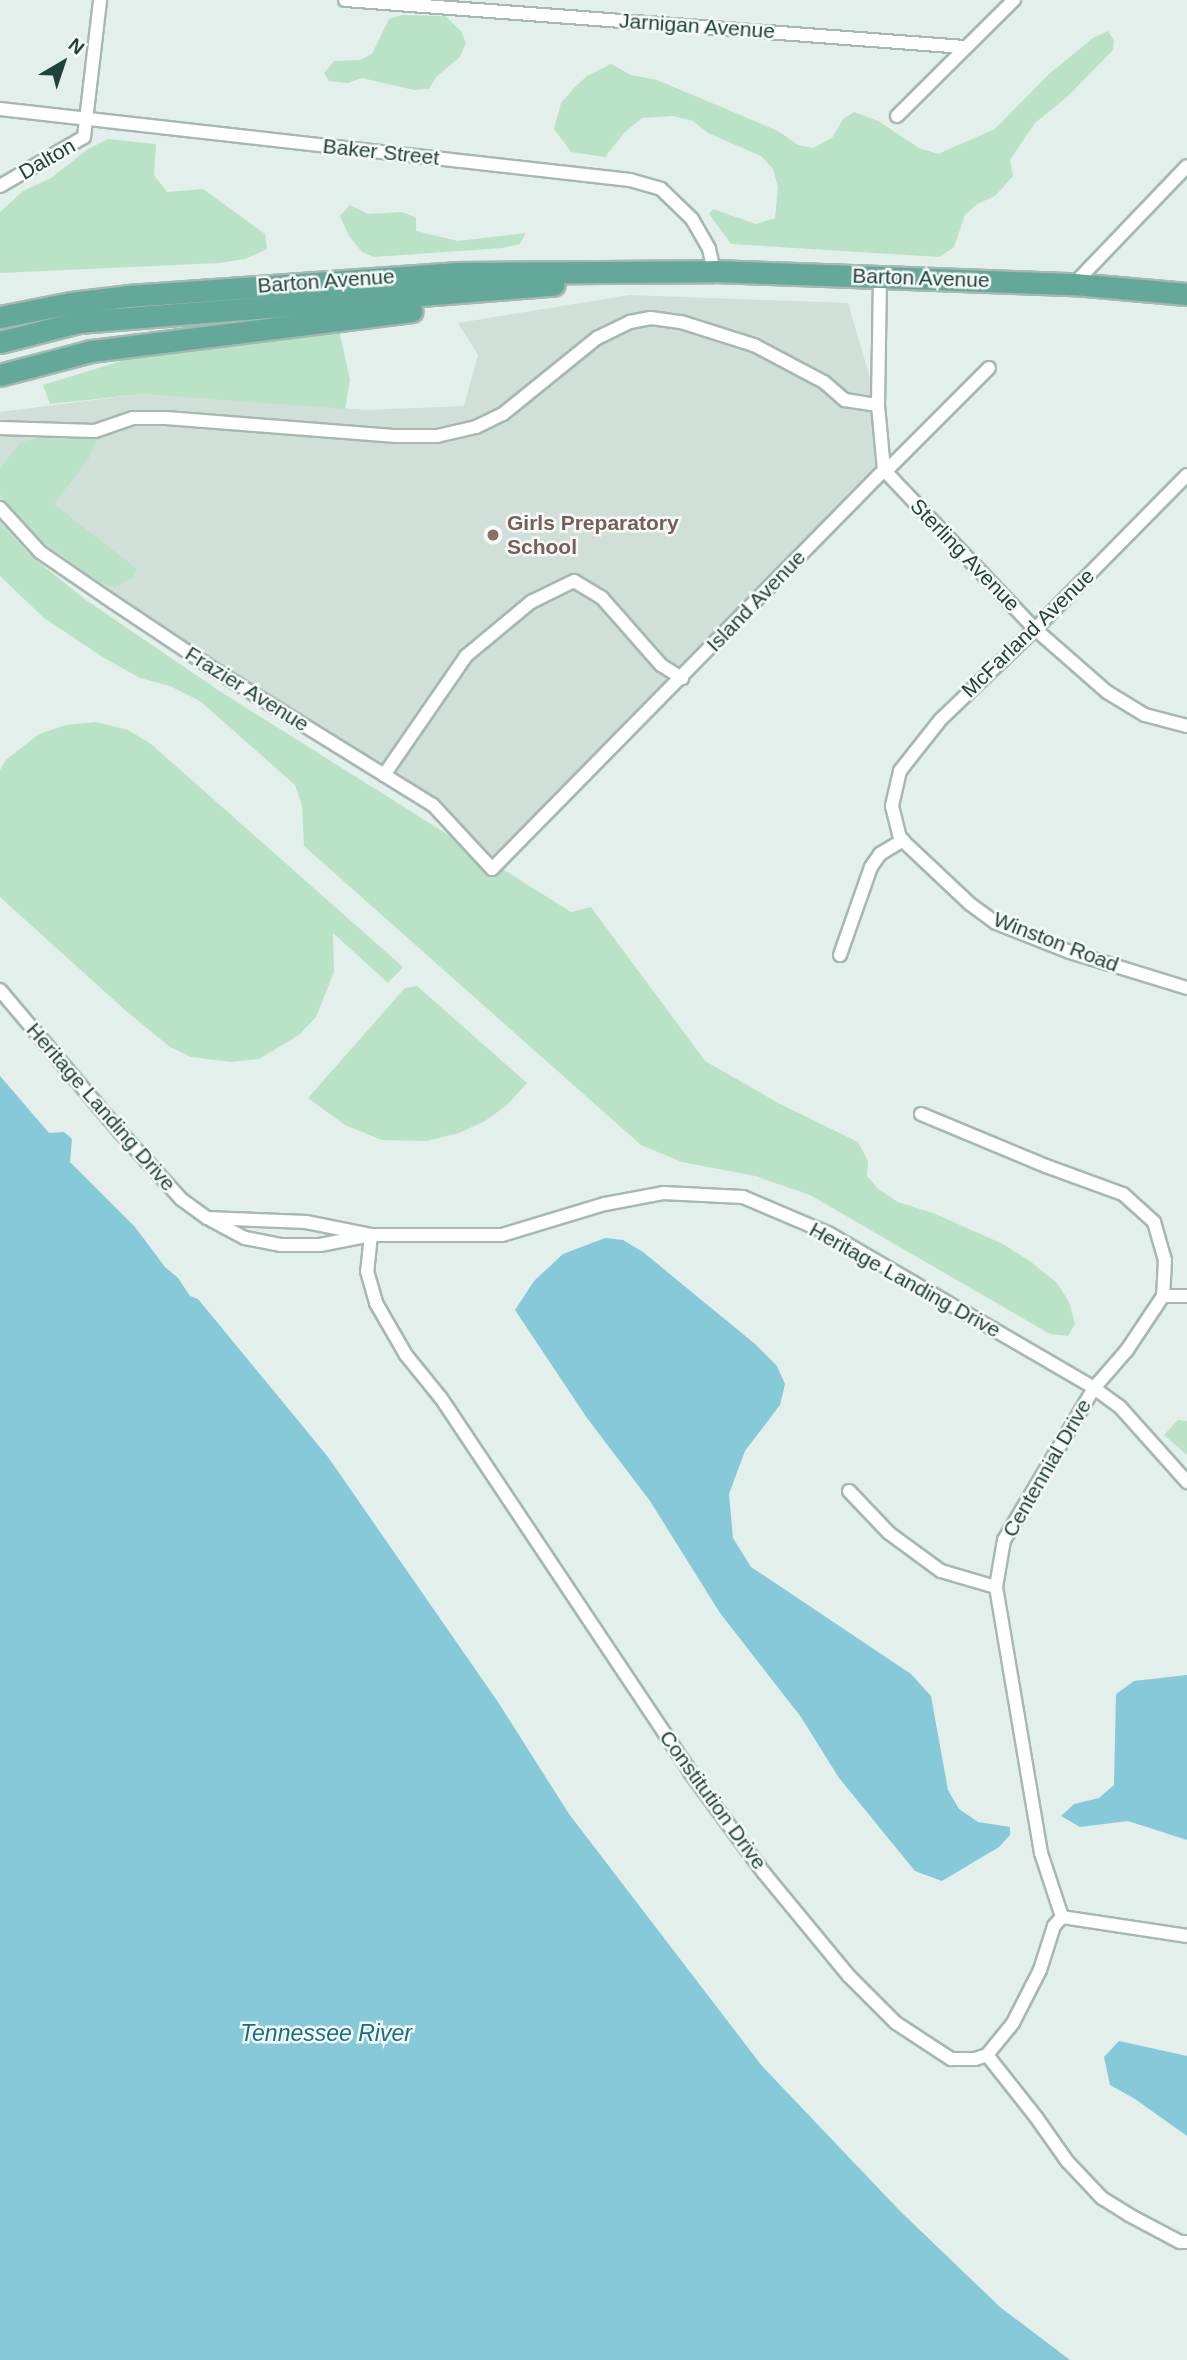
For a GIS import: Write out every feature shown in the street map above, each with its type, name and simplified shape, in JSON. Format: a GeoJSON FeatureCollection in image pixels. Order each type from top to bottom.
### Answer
{"type":"FeatureCollection","features":[{"type":"Feature","properties":{"kind":"main road","name":"Barton Avenue"},"geometry":{"type":"LineString","coordinates":[[0,317],[90,300],[272,284],[455,273],[713,271],[1074,284],[1187,294]]}},
{"type":"Feature","properties":{"kind":"main road","name":"Barton Avenue"},"geometry":{"type":"LineString","coordinates":[[0,342],[79,322],[125,317],[567,284],[655,272]]}},
{"type":"Feature","properties":{"kind":"main road"},"geometry":{"type":"LineString","coordinates":[[0,375],[91,351],[425,309],[567,284]]}},
{"type":"Feature","properties":{"kind":"street","name":"Dalton"},"geometry":{"type":"LineString","coordinates":[[0,186],[84,137],[100,0]]}},
{"type":"Feature","properties":{"kind":"street","name":"Jarnigan Avenue"},"geometry":{"type":"LineString","coordinates":[[345,0],[964,47]]}},
{"type":"Feature","properties":{"kind":"street"},"geometry":{"type":"LineString","coordinates":[[897,116],[1014,0]]}},
{"type":"Feature","properties":{"kind":"street","name":"Baker Street"},"geometry":{"type":"LineString","coordinates":[[0,109],[631,180],[661,189],[692,219],[709,249],[713,271]]}},
{"type":"Feature","properties":{"kind":"street"},"geometry":{"type":"LineString","coordinates":[[1074,284],[1187,166]]}},
{"type":"Feature","properties":{"kind":"street"},"geometry":{"type":"LineString","coordinates":[[880,277],[878,405],[885,471]]}},
{"type":"Feature","properties":{"kind":"street"},"geometry":{"type":"LineString","coordinates":[[0,428],[95,431],[133,418],[166,418],[396,436],[437,436],[476,427],[503,414],[597,338],[630,322],[651,318],[681,322],[754,345],[824,382],[845,400],[878,405]]}},
{"type":"Feature","properties":{"kind":"street","name":"Island Avenue"},"geometry":{"type":"LineString","coordinates":[[492,869],[989,368]]}},
{"type":"Feature","properties":{"kind":"street","name":"Sterling Avenue"},"geometry":{"type":"LineString","coordinates":[[885,471],[1035,629],[1107,692],[1145,715],[1187,726]]}},
{"type":"Feature","properties":{"kind":"street","name":"McFarland Avenue"},"geometry":{"type":"LineString","coordinates":[[892,806],[900,771],[941,719],[1186,477]]}},
{"type":"Feature","properties":{"kind":"street","name":"Frazier Avenue"},"geometry":{"type":"LineString","coordinates":[[0,508],[51,560],[215,670],[433,805],[492,869]]}},
{"type":"Feature","properties":{"kind":"street"},"geometry":{"type":"LineString","coordinates":[[384,775],[466,656],[531,602],[573,581],[602,598],[661,665],[682,678]]}},
{"type":"Feature","properties":{"kind":"street","name":"Winston Road"},"geometry":{"type":"LineString","coordinates":[[892,806],[903,840],[970,904],[996,923],[1070,952],[1187,988]]}},
{"type":"Feature","properties":{"kind":"street"},"geometry":{"type":"LineString","coordinates":[[841,955],[871,867],[880,854],[903,840]]}},
{"type":"Feature","properties":{"kind":"street","name":"Heritage Landing Drive"},"geometry":{"type":"LineString","coordinates":[[0,990],[121,1133],[181,1199],[207,1218],[245,1238],[280,1245],[320,1245],[371,1235]]}},
{"type":"Feature","properties":{"kind":"street"},"geometry":{"type":"LineString","coordinates":[[921,1114],[1046,1166],[1123,1194],[1154,1222],[1165,1260],[1163,1296],[1187,1296]]}},
{"type":"Feature","properties":{"kind":"street","name":"Heritage Landing Drive"},"geometry":{"type":"LineString","coordinates":[[207,1218],[306,1222],[371,1235],[502,1236],[605,1204],[663,1193],[743,1197],[828,1233],[1094,1388],[1120,1407],[1187,1482]]}},
{"type":"Feature","properties":{"kind":"street","name":"Constitution Drive"},"geometry":{"type":"LineString","coordinates":[[371,1235],[367,1271],[376,1303],[406,1355],[441,1398],[690,1772],[764,1873],[849,1976],[896,2023],[951,2059],[975,2059],[987,2055]]}},
{"type":"Feature","properties":{"kind":"street","name":"Centennial Drive"},"geometry":{"type":"LineString","coordinates":[[1062,1917],[1041,1853],[996,1587],[1004,1540],[1094,1388],[1127,1350],[1163,1296]]}},
{"type":"Feature","properties":{"kind":"street"},"geometry":{"type":"LineString","coordinates":[[849,1491],[889,1533],[941,1571],[996,1587]]}},
{"type":"Feature","properties":{"kind":"street"},"geometry":{"type":"LineString","coordinates":[[1187,1936],[1062,1917],[1054,1926],[1040,1970],[1013,2023],[987,2055],[1067,2161],[1101,2198],[1160,2231],[1187,2242]]}},
{"type":"Feature","properties":{"kind":"shaded area"},"geometry":{"type":"Polygon","coordinates":[[[629,295],[848,303],[878,405],[884,470],[492,869],[433,805],[40,552],[0,508],[0,412],[141,394],[368,410],[464,406],[478,355],[458,323],[629,295]]]}},
{"type":"Feature","properties":{"kind":"green space"},"geometry":{"type":"Polygon","coordinates":[[[402,15],[445,16],[461,31],[466,43],[460,57],[436,77],[429,89],[414,90],[362,78],[348,83],[329,81],[324,73],[334,61],[360,60],[372,54],[389,19],[402,15]]]}},
{"type":"Feature","properties":{"kind":"green space"},"geometry":{"type":"Polygon","coordinates":[[[1108,31],[1114,40],[1113,50],[1068,96],[1035,123],[1010,160],[1013,176],[995,196],[977,204],[965,215],[954,247],[939,257],[731,244],[709,214],[713,209],[756,224],[775,218],[778,187],[773,169],[761,156],[708,133],[693,121],[673,116],[642,118],[624,133],[605,157],[571,152],[554,129],[561,103],[575,87],[587,76],[611,64],[631,75],[657,80],[778,131],[798,145],[813,148],[832,138],[843,119],[854,112],[878,121],[919,148],[938,154],[995,129],[1049,74],[1093,38],[1108,31]]]}},
{"type":"Feature","properties":{"kind":"green space"},"geometry":{"type":"Polygon","coordinates":[[[108,139],[156,144],[154,175],[167,192],[203,189],[265,234],[267,249],[245,259],[219,263],[0,273],[0,212],[23,191],[51,178],[88,149],[108,139]]]}},
{"type":"Feature","properties":{"kind":"green space"},"geometry":{"type":"Polygon","coordinates":[[[350,205],[368,214],[401,212],[416,217],[416,231],[458,241],[526,233],[520,244],[502,248],[374,257],[362,252],[349,236],[340,216],[350,205]]]}},
{"type":"Feature","properties":{"kind":"green space"},"geometry":{"type":"Polygon","coordinates":[[[339,330],[350,380],[345,409],[141,394],[50,404],[43,385],[131,358],[339,330]]]}},
{"type":"Feature","properties":{"kind":"green space"},"geometry":{"type":"Polygon","coordinates":[[[98,436],[89,458],[54,504],[137,569],[133,578],[115,587],[100,583],[41,540],[0,495],[0,468],[21,442],[43,437],[98,436]]]}},
{"type":"Feature","properties":{"kind":"green space"},"geometry":{"type":"Polygon","coordinates":[[[0,522],[32,557],[86,600],[221,692],[571,912],[591,907],[705,1061],[780,1104],[858,1142],[868,1161],[867,1176],[878,1189],[898,1202],[933,1213],[1003,1244],[1031,1262],[1057,1283],[1069,1302],[1075,1324],[1068,1336],[1050,1334],[810,1195],[755,1176],[682,1162],[641,1145],[304,846],[302,805],[295,785],[200,701],[170,686],[140,678],[104,658],[44,618],[0,576],[0,522]]]}},
{"type":"Feature","properties":{"kind":"green space"},"geometry":{"type":"Polygon","coordinates":[[[96,722],[128,730],[151,744],[403,967],[388,983],[333,933],[334,972],[316,1017],[299,1035],[259,1059],[231,1062],[191,1057],[170,1047],[0,897],[0,770],[6,760],[39,734],[66,725],[96,722]]]}},
{"type":"Feature","properties":{"kind":"green space"},"geometry":{"type":"Polygon","coordinates":[[[417,986],[527,1083],[507,1105],[485,1121],[459,1133],[427,1141],[382,1140],[345,1125],[308,1098],[405,988],[417,986]]]}},
{"type":"Feature","properties":{"kind":"green space"},"geometry":{"type":"Polygon","coordinates":[[[1178,1420],[1187,1421],[1187,1455],[1164,1435],[1178,1420]]]}},
{"type":"Feature","properties":{"kind":"water","name":"Tennessee River"},"geometry":{"type":"Polygon","coordinates":[[[0,1076],[49,1133],[64,1132],[72,1139],[70,1162],[135,1227],[190,1296],[198,1299],[328,1457],[498,1702],[569,1814],[762,2066],[900,2211],[1000,2307],[1070,2360],[0,2360],[0,1076]]]}},
{"type":"Feature","properties":{"kind":"water"},"geometry":{"type":"Polygon","coordinates":[[[605,1238],[623,1240],[643,1252],[755,1344],[777,1366],[785,1384],[780,1405],[745,1451],[729,1494],[733,1538],[751,1567],[911,1674],[931,1696],[948,1790],[959,1809],[978,1822],[1010,1827],[1010,1835],[999,1847],[942,1881],[915,1871],[839,1778],[801,1717],[720,1613],[650,1501],[587,1418],[515,1310],[534,1281],[563,1254],[605,1238]]]}},
{"type":"Feature","properties":{"kind":"water"},"geometry":{"type":"Polygon","coordinates":[[[1187,1675],[1187,1840],[1128,1821],[1080,1827],[1061,1816],[1074,1804],[1099,1798],[1114,1785],[1116,1694],[1134,1681],[1187,1675]]]}},
{"type":"Feature","properties":{"kind":"water"},"geometry":{"type":"Polygon","coordinates":[[[1119,2041],[1187,2056],[1187,2136],[1135,2099],[1110,2085],[1104,2057],[1119,2041]]]}},
{"type":"Feature","properties":{"kind":"place","name":"Girls Preparatory School"},"geometry":{"type":"Point","coordinates":[493,535]}}]}
